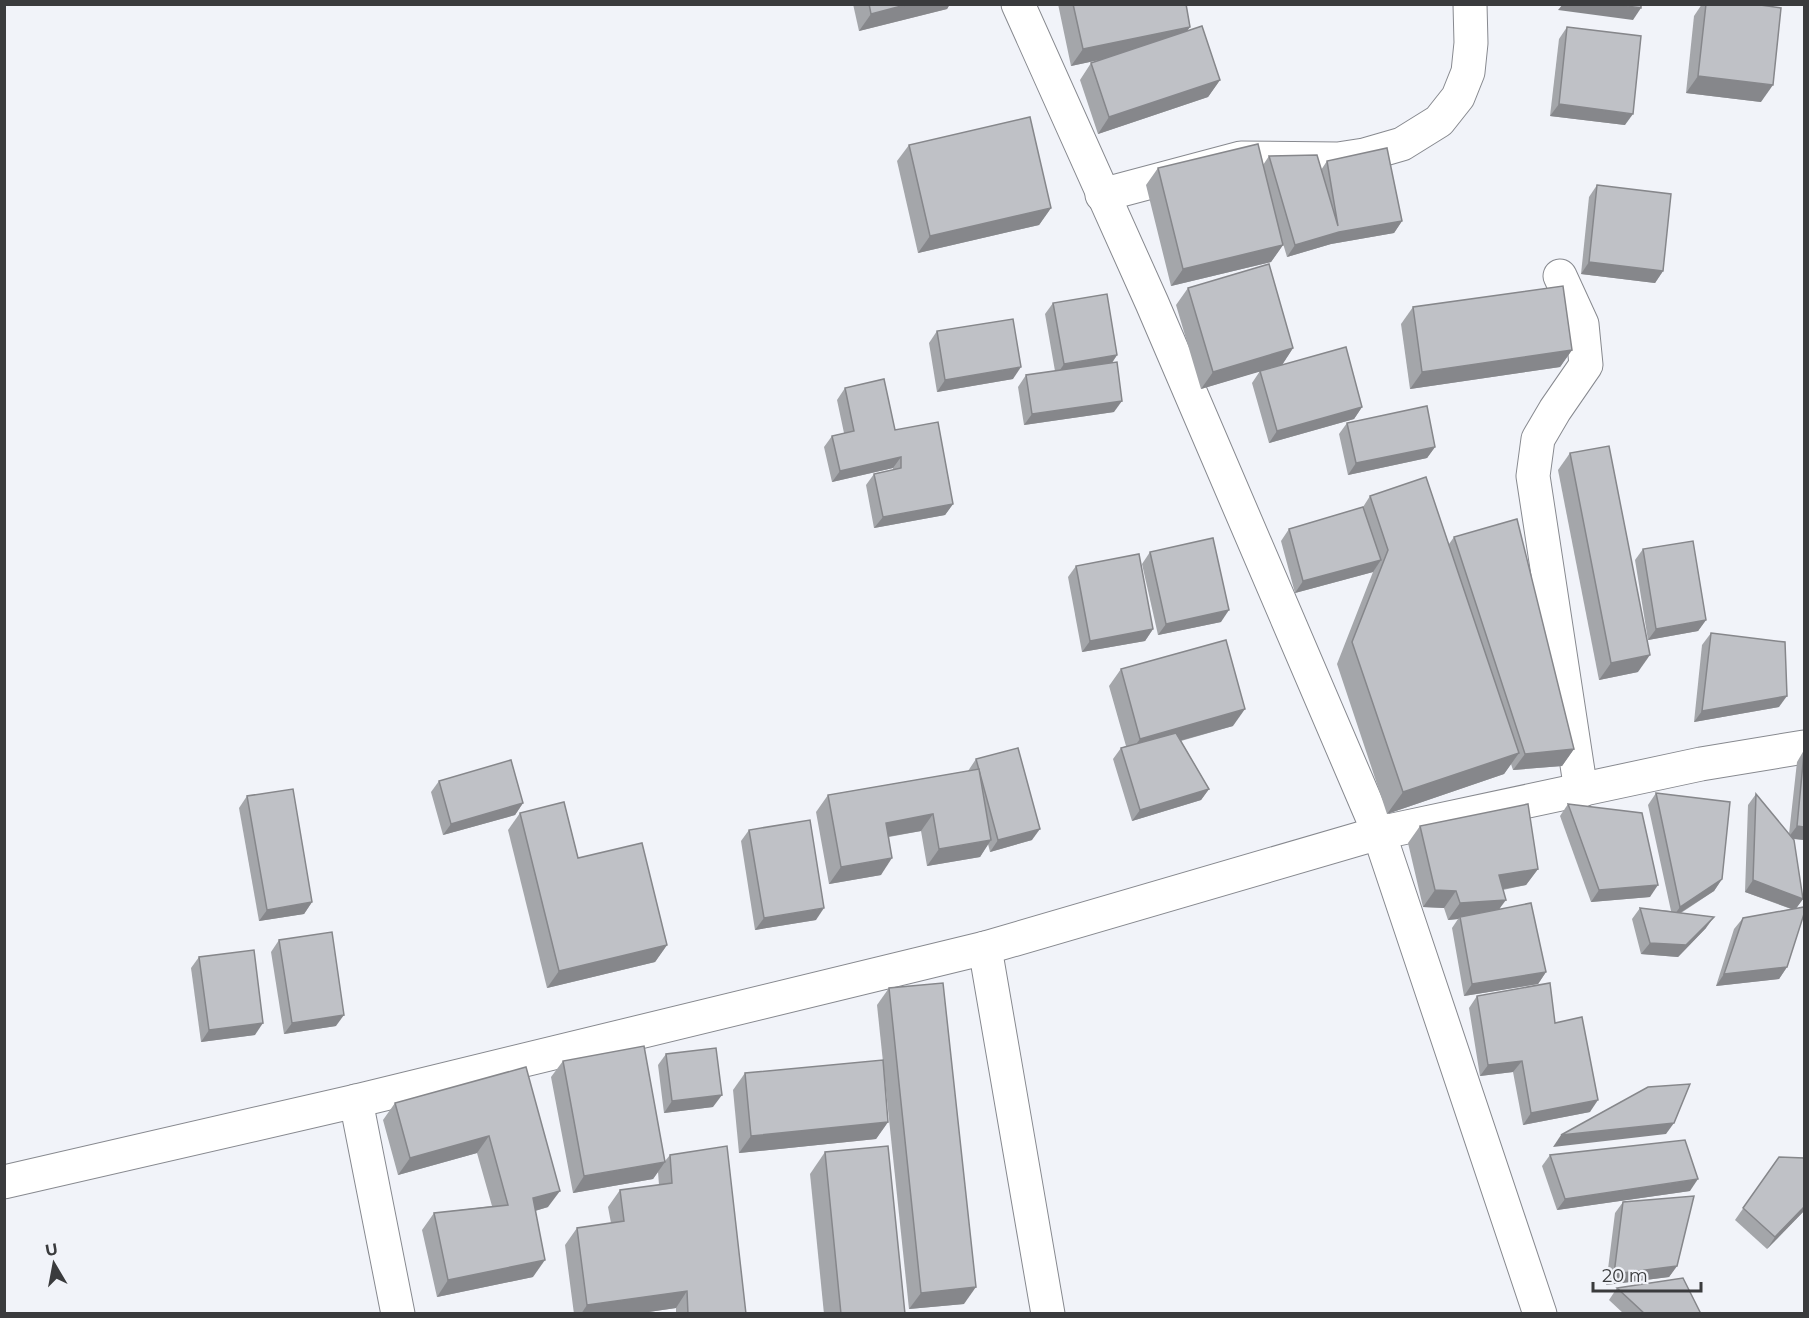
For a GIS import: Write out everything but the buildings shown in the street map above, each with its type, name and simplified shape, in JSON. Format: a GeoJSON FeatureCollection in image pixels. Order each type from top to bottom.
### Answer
{"type":"FeatureCollection","features":[{"type":"Feature","properties":{"kind":"street"},"geometry":{"type":"LineString","coordinates":[[1018,4],[1152,303],[1379,833],[1540,1314]]}},
{"type":"Feature","properties":{"kind":"street"},"geometry":{"type":"LineString","coordinates":[[1102,195],[1241,158],[1338,159],[1364,155],[1402,144],[1439,121],[1458,97],[1468,72],[1471,43],[1470,4]]}},
{"type":"Feature","properties":{"kind":"street"},"geometry":{"type":"LineString","coordinates":[[1560,276],[1582,324],[1587,365],[1555,410],[1538,439],[1533,476],[1581,791]]}},
{"type":"Feature","properties":{"kind":"street"},"geometry":{"type":"LineString","coordinates":[[4,1182],[356,1101],[985,948],[1379,833],[1701,765],[1804,747]]}},
{"type":"Feature","properties":{"kind":"street"},"geometry":{"type":"LineString","coordinates":[[985,948],[1048,1314]]}},
{"type":"Feature","properties":{"kind":"street"},"geometry":{"type":"LineString","coordinates":[[356,1101],[398,1314]]}}]}
